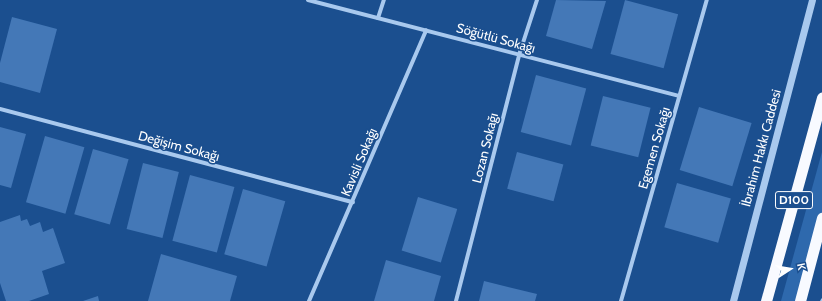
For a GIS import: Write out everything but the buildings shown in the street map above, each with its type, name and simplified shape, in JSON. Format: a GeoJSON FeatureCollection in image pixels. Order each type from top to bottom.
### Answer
{"type":"FeatureCollection","features":[{"type":"Feature","properties":{"kind":"highway","name":"D100"},"geometry":{"type":"LineString","coordinates":[[766,301],[822,98]]}},
{"type":"Feature","properties":{"kind":"highway","name":"D100"},"geometry":{"type":"LineString","coordinates":[[800,301],[822,218]]}},
{"type":"Feature","properties":{"kind":"street","name":"Söğütlü Sokağı"},"geometry":{"type":"LineString","coordinates":[[308,0],[678,96]]}},
{"type":"Feature","properties":{"kind":"street"},"geometry":{"type":"LineString","coordinates":[[378,18],[384,0]]}},
{"type":"Feature","properties":{"kind":"street","name":"Lozan Sokağı"},"geometry":{"type":"LineString","coordinates":[[456,301],[520,55],[537,0]]}},
{"type":"Feature","properties":{"kind":"street","name":"Egemen Sokağı"},"geometry":{"type":"LineString","coordinates":[[621,301],[678,96],[707,0]]}},
{"type":"Feature","properties":{"kind":"street","name":"İbrahim Hakkı Caddesi"},"geometry":{"type":"LineString","coordinates":[[733,301],[812,0]]}},
{"type":"Feature","properties":{"kind":"street","name":"Kavisli Sokağı"},"geometry":{"type":"LineString","coordinates":[[309,301],[426,30]]}},
{"type":"Feature","properties":{"kind":"street","name":"Değişim Sokağı"},"geometry":{"type":"LineString","coordinates":[[0,109],[353,202]]}},
{"type":"Feature","properties":{"kind":"shaded area"},"geometry":{"type":"Polygon","coordinates":[[[822,152],[822,215],[798,301],[781,301],[822,152]]]}}]}
